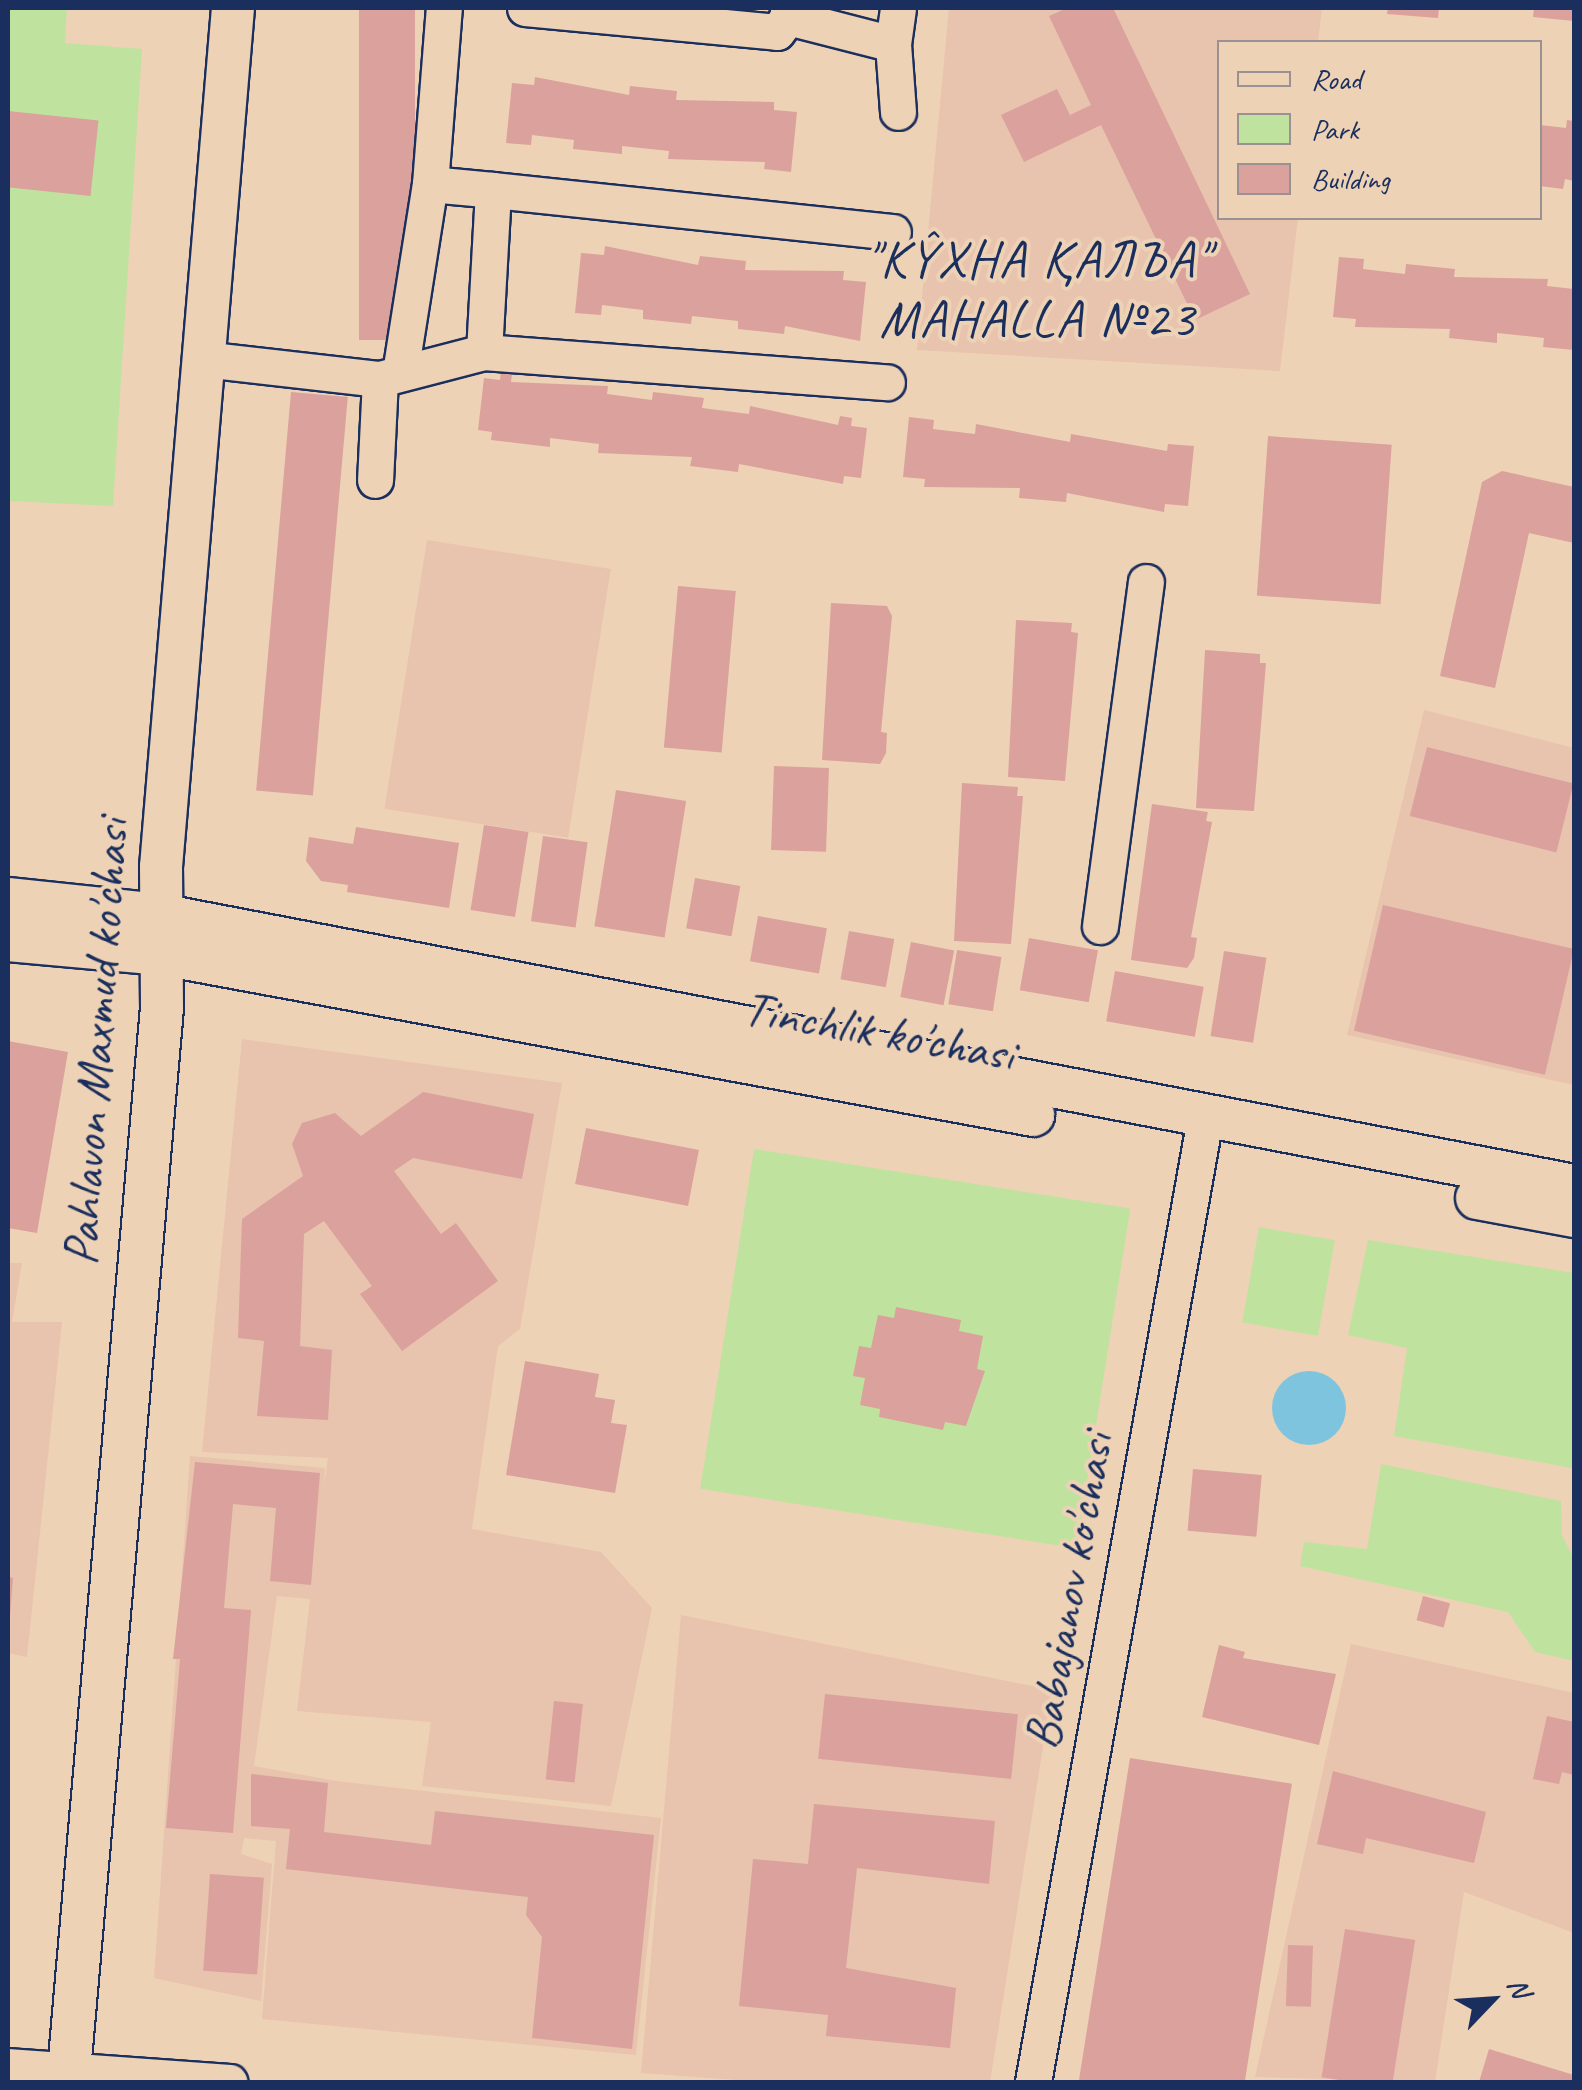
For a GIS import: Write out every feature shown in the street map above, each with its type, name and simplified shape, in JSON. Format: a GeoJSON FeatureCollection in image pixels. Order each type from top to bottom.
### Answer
{"type":"FeatureCollection","features":[{"type":"Feature","properties":{"kind":"main road","name":"Pahlavon Maxmud ko'chasi"},"geometry":{"type":"LineString","coordinates":[[68,2077],[170,930],[204,359],[233,8]]}},
{"type":"Feature","properties":{"kind":"main road"},"geometry":{"type":"LineString","coordinates":[[8,899],[170,930]]}},
{"type":"Feature","properties":{"kind":"main road"},"geometry":{"type":"LineString","coordinates":[[8,940],[170,930]]}},
{"type":"Feature","properties":{"kind":"main road","name":"Tinchlik ko'chasi"},"geometry":{"type":"LineString","coordinates":[[170,930],[1202,1132],[1574,1216]]}},
{"type":"Feature","properties":{"kind":"main road","name":"Tinchlik ko'chasi"},"geometry":{"type":"LineString","coordinates":[[1202,1132],[1574,1186]]}},
{"type":"Feature","properties":{"kind":"street"},"geometry":{"type":"LineString","coordinates":[[375,480],[390,376],[430,184],[444,8]]}},
{"type":"Feature","properties":{"kind":"street"},"geometry":{"type":"LineString","coordinates":[[525,8],[776,32],[788,12],[893,44]]}},
{"type":"Feature","properties":{"kind":"street"},"geometry":{"type":"LineString","coordinates":[[898,8],[893,44],[898,112]]}},
{"type":"Feature","properties":{"kind":"street"},"geometry":{"type":"LineString","coordinates":[[430,184],[894,232]]}},
{"type":"Feature","properties":{"kind":"street"},"geometry":{"type":"LineString","coordinates":[[484,352],[493,190]]}},
{"type":"Feature","properties":{"kind":"street"},"geometry":{"type":"LineString","coordinates":[[204,359],[390,376],[484,352],[887,382]]}},
{"type":"Feature","properties":{"kind":"street"},"geometry":{"type":"LineString","coordinates":[[1100,926],[1146,582]]}},
{"type":"Feature","properties":{"kind":"street","name":"Babajanov ko'chasi"},"geometry":{"type":"LineString","coordinates":[[1033,2082],[1202,1132]]}},
{"type":"Feature","properties":{"kind":"street"},"geometry":{"type":"LineString","coordinates":[[8,2066],[68,2077],[229,2082]]}},
{"type":"Feature","properties":{"kind":"shaded area"},"geometry":{"type":"Polygon","coordinates":[[[949,8],[1322,8],[1318,40],[1217,40],[1217,220],[1298,220],[1280,371],[917,350],[949,8]]]}},
{"type":"Feature","properties":{"kind":"shaded area"},"geometry":{"type":"Polygon","coordinates":[[[427,540],[611,569],[568,838],[384,809],[427,540]]]}},
{"type":"Feature","properties":{"kind":"shaded area"},"geometry":{"type":"Polygon","coordinates":[[[1424,710],[1574,748],[1574,1085],[1347,1035],[1424,710]]]}},
{"type":"Feature","properties":{"kind":"shaded area"},"geometry":{"type":"Polygon","coordinates":[[[242,1039],[562,1083],[520,1329],[498,1346],[472,1529],[601,1552],[652,1608],[611,1806],[422,1786],[431,1722],[297,1711],[310,1599],[277,1596],[254,1766],[336,1781],[661,1818],[636,2055],[262,2019],[276,1841],[244,1838],[241,1854],[272,1864],[261,2001],[154,1978],[190,1456],[325,1468],[324,1486],[328,1458],[202,1452],[242,1039]]]}},
{"type":"Feature","properties":{"kind":"shaded area"},"geometry":{"type":"Polygon","coordinates":[[[8,1263],[22,1263],[12,1322],[62,1322],[27,1657],[8,1653],[8,1263]]]}},
{"type":"Feature","properties":{"kind":"shaded area"},"geometry":{"type":"Polygon","coordinates":[[[681,1615],[1052,1690],[990,2082],[764,2082],[641,2073],[681,1615]]]}},
{"type":"Feature","properties":{"kind":"shaded area"},"geometry":{"type":"Polygon","coordinates":[[[1351,1644],[1574,1693],[1574,1933],[1464,1892],[1435,2082],[1255,2077],[1351,1644]]]}},
{"type":"Feature","properties":{"kind":"green space"},"geometry":{"type":"Polygon","coordinates":[[[8,8],[67,8],[65,43],[142,49],[113,506],[8,501],[8,8]]]}},
{"type":"Feature","properties":{"kind":"green space"},"geometry":{"type":"Polygon","coordinates":[[[754,1149],[1130,1209],[1076,1548],[700,1489],[754,1149]]]}},
{"type":"Feature","properties":{"kind":"green space"},"geometry":{"type":"Polygon","coordinates":[[[1259,1227],[1335,1240],[1318,1336],[1242,1323],[1259,1227]]]}},
{"type":"Feature","properties":{"kind":"green space"},"geometry":{"type":"Polygon","coordinates":[[[1368,1240],[1574,1273],[1572,1468],[1394,1436],[1407,1348],[1348,1335],[1368,1240]]]}},
{"type":"Feature","properties":{"kind":"green space"},"geometry":{"type":"Polygon","coordinates":[[[1381,1464],[1561,1501],[1562,1535],[1574,1559],[1574,1661],[1535,1652],[1508,1612],[1300,1566],[1304,1542],[1367,1549],[1381,1464]]]}},
{"type":"Feature","properties":{"kind":"water"},"geometry":{"type":"Polygon","coordinates":[[[1309,1371],[1335,1382],[1346,1408],[1335,1434],[1309,1445],[1283,1434],[1272,1408],[1283,1382],[1309,1371]]]}},
{"type":"Feature","properties":{"kind":"building"},"geometry":{"type":"Polygon","coordinates":[[[359,8],[415,8],[415,340],[359,340],[359,8]]]}},
{"type":"Feature","properties":{"kind":"building"},"geometry":{"type":"Polygon","coordinates":[[[1067,8],[1113,8],[1250,294],[1195,320],[1101,125],[1024,162],[1001,115],[1057,89],[1070,115],[1091,105],[1049,16],[1067,8]]]}},
{"type":"Feature","properties":{"kind":"building"},"geometry":{"type":"Polygon","coordinates":[[[1388,8],[1439,8],[1438,18],[1387,14],[1388,8]]]}},
{"type":"Feature","properties":{"kind":"building"},"geometry":{"type":"Polygon","coordinates":[[[1534,8],[1574,8],[1574,21],[1533,17],[1534,8]]]}},
{"type":"Feature","properties":{"kind":"building"},"geometry":{"type":"Polygon","coordinates":[[[535,77],[629,95],[630,86],[677,91],[676,100],[774,102],[774,110],[797,112],[791,172],[764,169],[765,162],[668,159],[669,151],[622,146],[622,154],[573,149],[574,140],[532,135],[531,145],[506,143],[512,83],[534,85],[535,77]]]}},
{"type":"Feature","properties":{"kind":"building"},"geometry":{"type":"Polygon","coordinates":[[[8,111],[99,121],[91,196],[8,187],[8,111]]]}},
{"type":"Feature","properties":{"kind":"building"},"geometry":{"type":"Polygon","coordinates":[[[1567,120],[1574,121],[1574,181],[1565,179],[1563,189],[1542,186],[1542,125],[1566,128],[1567,120]]]}},
{"type":"Feature","properties":{"kind":"building"},"geometry":{"type":"Polygon","coordinates":[[[605,246],[698,265],[700,256],[746,261],[745,270],[844,271],[843,280],[866,282],[860,341],[785,326],[784,334],[738,329],[738,321],[692,316],[691,324],[643,319],[643,310],[602,305],[601,315],[575,313],[581,253],[604,255],[605,246]]]}},
{"type":"Feature","properties":{"kind":"building"},"geometry":{"type":"Polygon","coordinates":[[[1339,257],[1364,259],[1363,269],[1405,274],[1406,264],[1455,269],[1454,277],[1548,279],[1547,286],[1574,289],[1574,350],[1543,347],[1544,338],[1497,333],[1497,343],[1449,338],[1450,329],[1355,327],[1356,319],[1333,317],[1339,257]]]}},
{"type":"Feature","properties":{"kind":"building"},"geometry":{"type":"Polygon","coordinates":[[[501,372],[512,374],[511,382],[608,386],[607,394],[652,400],[653,392],[704,398],[702,408],[749,414],[750,406],[838,425],[840,416],[852,418],[851,426],[867,428],[861,478],[844,476],[843,484],[739,464],[738,472],[690,466],[692,457],[598,453],[599,444],[550,438],[550,447],[491,440],[492,432],[478,430],[484,378],[500,380],[501,372]]]}},
{"type":"Feature","properties":{"kind":"building"},"geometry":{"type":"Polygon","coordinates":[[[291,392],[348,397],[313,795],[256,790],[291,392]]]}},
{"type":"Feature","properties":{"kind":"building"},"geometry":{"type":"Polygon","coordinates":[[[909,417],[934,420],[933,429],[975,434],[976,424],[1070,442],[1071,434],[1167,451],[1168,444],[1194,446],[1188,506],[1165,504],[1164,512],[1067,493],[1066,502],[1019,498],[1020,488],[924,487],[925,479],[903,477],[909,417]]]}},
{"type":"Feature","properties":{"kind":"building"},"geometry":{"type":"Polygon","coordinates":[[[1268,436],[1392,445],[1381,604],[1257,596],[1268,436]]]}},
{"type":"Feature","properties":{"kind":"building"},"geometry":{"type":"Polygon","coordinates":[[[1502,471],[1574,487],[1574,543],[1529,533],[1495,688],[1440,676],[1482,482],[1502,471]]]}},
{"type":"Feature","properties":{"kind":"building"},"geometry":{"type":"Polygon","coordinates":[[[678,586],[736,591],[722,752],[664,747],[678,586]]]}},
{"type":"Feature","properties":{"kind":"building"},"geometry":{"type":"Polygon","coordinates":[[[831,603],[887,606],[892,616],[881,732],[887,733],[886,753],[880,764],[822,760],[831,603]]]}},
{"type":"Feature","properties":{"kind":"building"},"geometry":{"type":"Polygon","coordinates":[[[1016,620],[1072,623],[1071,632],[1078,633],[1065,781],[1008,777],[1016,620]]]}},
{"type":"Feature","properties":{"kind":"building"},"geometry":{"type":"Polygon","coordinates":[[[1205,650],[1260,654],[1260,663],[1266,663],[1254,811],[1196,808],[1205,650]]]}},
{"type":"Feature","properties":{"kind":"building"},"geometry":{"type":"Polygon","coordinates":[[[1427,747],[1574,784],[1556,852],[1410,816],[1427,747]]]}},
{"type":"Feature","properties":{"kind":"building"},"geometry":{"type":"Polygon","coordinates":[[[774,766],[829,768],[826,852],[771,850],[774,766]]]}},
{"type":"Feature","properties":{"kind":"building"},"geometry":{"type":"Polygon","coordinates":[[[962,783],[1018,787],[1017,796],[1023,796],[1011,944],[954,941],[962,783]]]}},
{"type":"Feature","properties":{"kind":"building"},"geometry":{"type":"Polygon","coordinates":[[[616,790],[686,801],[665,937],[594,926],[616,790]]]}},
{"type":"Feature","properties":{"kind":"building"},"geometry":{"type":"Polygon","coordinates":[[[1152,804],[1208,812],[1206,821],[1212,822],[1191,937],[1197,938],[1194,958],[1187,968],[1131,960],[1152,804]]]}},
{"type":"Feature","properties":{"kind":"building"},"geometry":{"type":"Polygon","coordinates":[[[484,825],[528,832],[515,917],[471,910],[484,825]]]}},
{"type":"Feature","properties":{"kind":"building"},"geometry":{"type":"Polygon","coordinates":[[[356,827],[459,843],[449,908],[347,892],[348,885],[321,881],[306,861],[309,837],[353,844],[356,827]]]}},
{"type":"Feature","properties":{"kind":"building"},"geometry":{"type":"Polygon","coordinates":[[[543,836],[588,842],[576,927],[531,921],[543,836]]]}},
{"type":"Feature","properties":{"kind":"building"},"geometry":{"type":"Polygon","coordinates":[[[695,878],[740,886],[731,936],[686,928],[695,878]]]}},
{"type":"Feature","properties":{"kind":"building"},"geometry":{"type":"Polygon","coordinates":[[[1383,905],[1574,949],[1545,1075],[1354,1031],[1383,905]]]}},
{"type":"Feature","properties":{"kind":"building"},"geometry":{"type":"Polygon","coordinates":[[[758,916],[827,928],[819,973],[750,961],[758,916]]]}},
{"type":"Feature","properties":{"kind":"building"},"geometry":{"type":"Polygon","coordinates":[[[849,931],[894,939],[886,987],[840,979],[849,931]]]}},
{"type":"Feature","properties":{"kind":"building"},"geometry":{"type":"Polygon","coordinates":[[[1029,938],[1098,950],[1089,1002],[1020,990],[1029,938]]]}},
{"type":"Feature","properties":{"kind":"building"},"geometry":{"type":"Polygon","coordinates":[[[911,942],[954,950],[944,1005],[900,997],[911,942]]]}},
{"type":"Feature","properties":{"kind":"building"},"geometry":{"type":"Polygon","coordinates":[[[957,950],[1001,957],[993,1011],[948,1004],[957,950]]]}},
{"type":"Feature","properties":{"kind":"building"},"geometry":{"type":"Polygon","coordinates":[[[1224,951],[1266,958],[1253,1043],[1211,1036],[1224,951]]]}},
{"type":"Feature","properties":{"kind":"building"},"geometry":{"type":"Polygon","coordinates":[[[1115,971],[1204,987],[1195,1037],[1106,1021],[1115,971]]]}},
{"type":"Feature","properties":{"kind":"building"},"geometry":{"type":"Polygon","coordinates":[[[8,1041],[68,1052],[37,1233],[8,1228],[8,1041]]]}},
{"type":"Feature","properties":{"kind":"building"},"geometry":{"type":"Polygon","coordinates":[[[423,1092],[534,1114],[522,1179],[413,1158],[394,1171],[441,1234],[456,1223],[498,1281],[402,1351],[360,1294],[372,1286],[324,1221],[304,1234],[300,1346],[332,1350],[328,1420],[257,1416],[264,1341],[238,1338],[242,1219],[303,1176],[292,1144],[302,1123],[335,1113],[361,1136],[423,1092]]]}},
{"type":"Feature","properties":{"kind":"building"},"geometry":{"type":"Polygon","coordinates":[[[586,1128],[699,1150],[688,1206],[575,1184],[586,1128]]]}},
{"type":"Feature","properties":{"kind":"building"},"geometry":{"type":"Polygon","coordinates":[[[896,1307],[961,1320],[959,1331],[983,1336],[977,1369],[985,1371],[966,1426],[945,1422],[943,1430],[879,1417],[880,1409],[860,1405],[865,1378],[853,1376],[859,1346],[871,1348],[878,1315],[894,1318],[896,1307]]]}},
{"type":"Feature","properties":{"kind":"building"},"geometry":{"type":"Polygon","coordinates":[[[525,1361],[599,1374],[595,1397],[615,1400],[611,1423],[627,1425],[615,1493],[506,1475],[525,1361]]]}},
{"type":"Feature","properties":{"kind":"building"},"geometry":{"type":"Polygon","coordinates":[[[195,1462],[320,1473],[311,1585],[270,1581],[276,1508],[233,1504],[224,1608],[251,1610],[233,1833],[166,1828],[180,1659],[173,1659],[195,1462]]]}},
{"type":"Feature","properties":{"kind":"building"},"geometry":{"type":"Polygon","coordinates":[[[1193,1469],[1262,1475],[1256,1537],[1188,1531],[1193,1469]]]}},
{"type":"Feature","properties":{"kind":"building"},"geometry":{"type":"Polygon","coordinates":[[[8,1577],[13,1578],[10,1616],[8,1616],[8,1577]]]}},
{"type":"Feature","properties":{"kind":"building"},"geometry":{"type":"Polygon","coordinates":[[[1423,1596],[1450,1603],[1444,1627],[1417,1620],[1423,1596]]]}},
{"type":"Feature","properties":{"kind":"building"},"geometry":{"type":"Polygon","coordinates":[[[1219,1645],[1245,1652],[1243,1658],[1336,1674],[1319,1745],[1202,1717],[1219,1645]]]}},
{"type":"Feature","properties":{"kind":"building"},"geometry":{"type":"Polygon","coordinates":[[[825,1694],[1018,1714],[1011,1779],[818,1759],[825,1694]]]}},
{"type":"Feature","properties":{"kind":"building"},"geometry":{"type":"Polygon","coordinates":[[[554,1701],[583,1704],[575,1783],[546,1780],[554,1701]]]}},
{"type":"Feature","properties":{"kind":"building"},"geometry":{"type":"Polygon","coordinates":[[[1547,1716],[1574,1722],[1574,1775],[1562,1772],[1559,1784],[1533,1779],[1547,1716]]]}},
{"type":"Feature","properties":{"kind":"building"},"geometry":{"type":"Polygon","coordinates":[[[1130,1758],[1292,1784],[1245,2082],[1079,2081],[1130,1758]]]}},
{"type":"Feature","properties":{"kind":"building"},"geometry":{"type":"Polygon","coordinates":[[[1333,1771],[1486,1812],[1474,1863],[1366,1838],[1363,1854],[1317,1844],[1333,1771]]]}},
{"type":"Feature","properties":{"kind":"building"},"geometry":{"type":"Polygon","coordinates":[[[251,1774],[328,1783],[324,1832],[431,1845],[435,1811],[654,1835],[632,2049],[532,2038],[542,1937],[526,1915],[528,1897],[286,1869],[290,1829],[251,1826],[251,1774]]]}},
{"type":"Feature","properties":{"kind":"building"},"geometry":{"type":"Polygon","coordinates":[[[814,1804],[995,1821],[989,1884],[857,1868],[846,1968],[956,1988],[950,2048],[826,2036],[828,2015],[739,2006],[753,1859],[808,1864],[814,1804]]]}},
{"type":"Feature","properties":{"kind":"building"},"geometry":{"type":"Polygon","coordinates":[[[210,1874],[264,1878],[257,1975],[203,1971],[210,1874]]]}},
{"type":"Feature","properties":{"kind":"building"},"geometry":{"type":"Polygon","coordinates":[[[1345,1929],[1415,1940],[1393,2082],[1322,2077],[1345,1929]]]}},
{"type":"Feature","properties":{"kind":"building"},"geometry":{"type":"Polygon","coordinates":[[[1288,1945],[1313,1946],[1311,2007],[1286,2006],[1288,1945]]]}},
{"type":"Feature","properties":{"kind":"building"},"geometry":{"type":"Polygon","coordinates":[[[1489,2049],[1574,2075],[1574,2082],[1479,2082],[1489,2049]]]}},
{"type":"Feature","properties":{"kind":"district","name":"\"KŶХНА ҚАЛЪА\" MAHALLA №23"},"geometry":{"type":"Point","coordinates":[1038,290]}}]}
